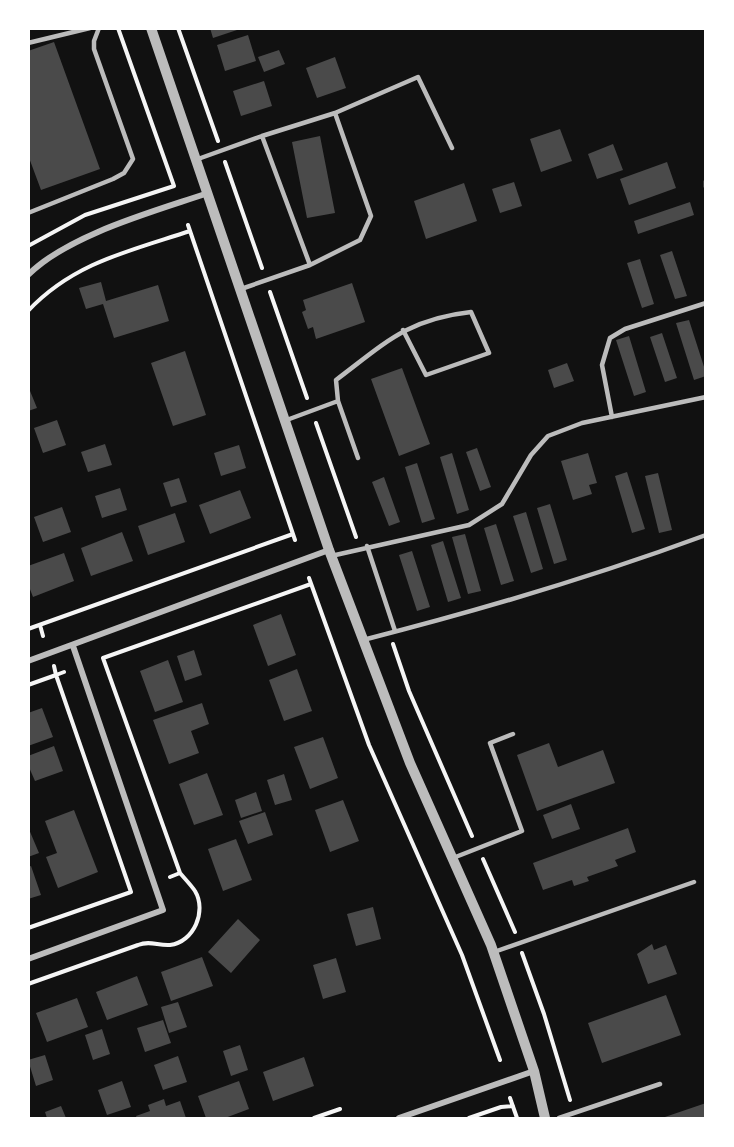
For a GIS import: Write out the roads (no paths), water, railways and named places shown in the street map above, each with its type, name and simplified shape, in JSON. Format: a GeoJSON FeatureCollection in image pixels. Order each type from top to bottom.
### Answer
{"type":"FeatureCollection","features":[{"type":"Feature","properties":{"kind":"street"},"geometry":{"type":"LineString","coordinates":[[151,28],[205,194],[330,553],[410,763],[494,952],[534,1071],[545,1119]]}},
{"type":"Feature","properties":{"kind":"street"},"geometry":{"type":"LineString","coordinates":[[28,275],[38,266],[102,229],[205,194]]}},
{"type":"Feature","properties":{"kind":"street"},"geometry":{"type":"LineString","coordinates":[[28,661],[330,553]]}},
{"type":"Feature","properties":{"kind":"street"},"geometry":{"type":"LineString","coordinates":[[28,959],[163,910],[73,646]]}},
{"type":"Feature","properties":{"kind":"street"},"geometry":{"type":"LineString","coordinates":[[399,1119],[534,1071]]}},
{"type":"Feature","properties":{"kind":"lane"},"geometry":{"type":"LineString","coordinates":[[28,44],[90,28]]}},
{"type":"Feature","properties":{"kind":"lane"},"geometry":{"type":"LineString","coordinates":[[28,213],[113,179],[124,173],[133,159],[94,49],[94,41],[99,28]]}},
{"type":"Feature","properties":{"kind":"lane"},"geometry":{"type":"LineString","coordinates":[[194,160],[335,113],[418,77],[452,148]]}},
{"type":"Feature","properties":{"kind":"lane"},"geometry":{"type":"LineString","coordinates":[[239,290],[310,265],[360,240],[371,216],[335,113]]}},
{"type":"Feature","properties":{"kind":"lane"},"geometry":{"type":"LineString","coordinates":[[262,136],[310,265]]}},
{"type":"Feature","properties":{"kind":"lane"},"geometry":{"type":"LineString","coordinates":[[705,181],[705,186]]}},
{"type":"Feature","properties":{"kind":"lane"},"geometry":{"type":"LineString","coordinates":[[612,417],[602,365],[610,338],[625,329],[705,303]]}},
{"type":"Feature","properties":{"kind":"lane"},"geometry":{"type":"LineString","coordinates":[[358,458],[338,401],[336,380],[403,330],[439,315],[471,312],[489,352],[426,375],[403,330]]}},
{"type":"Feature","properties":{"kind":"lane"},"geometry":{"type":"LineString","coordinates":[[330,553],[411,540],[469,525],[502,504],[531,455],[548,436],[582,423],[705,396]]}},
{"type":"Feature","properties":{"kind":"lane"},"geometry":{"type":"LineString","coordinates":[[284,421],[338,401]]}},
{"type":"Feature","properties":{"kind":"lane"},"geometry":{"type":"LineString","coordinates":[[363,640],[662,551],[705,535]]}},
{"type":"Feature","properties":{"kind":"lane"},"geometry":{"type":"LineString","coordinates":[[367,546],[394,632]]}},
{"type":"Feature","properties":{"kind":"lane"},"geometry":{"type":"LineString","coordinates":[[453,858],[522,831],[490,743],[513,734]]}},
{"type":"Feature","properties":{"kind":"lane"},"geometry":{"type":"LineString","coordinates":[[494,952],[694,882]]}},
{"type":"Feature","properties":{"kind":"lane"},"geometry":{"type":"LineString","coordinates":[[559,1119],[660,1084]]}}]}
